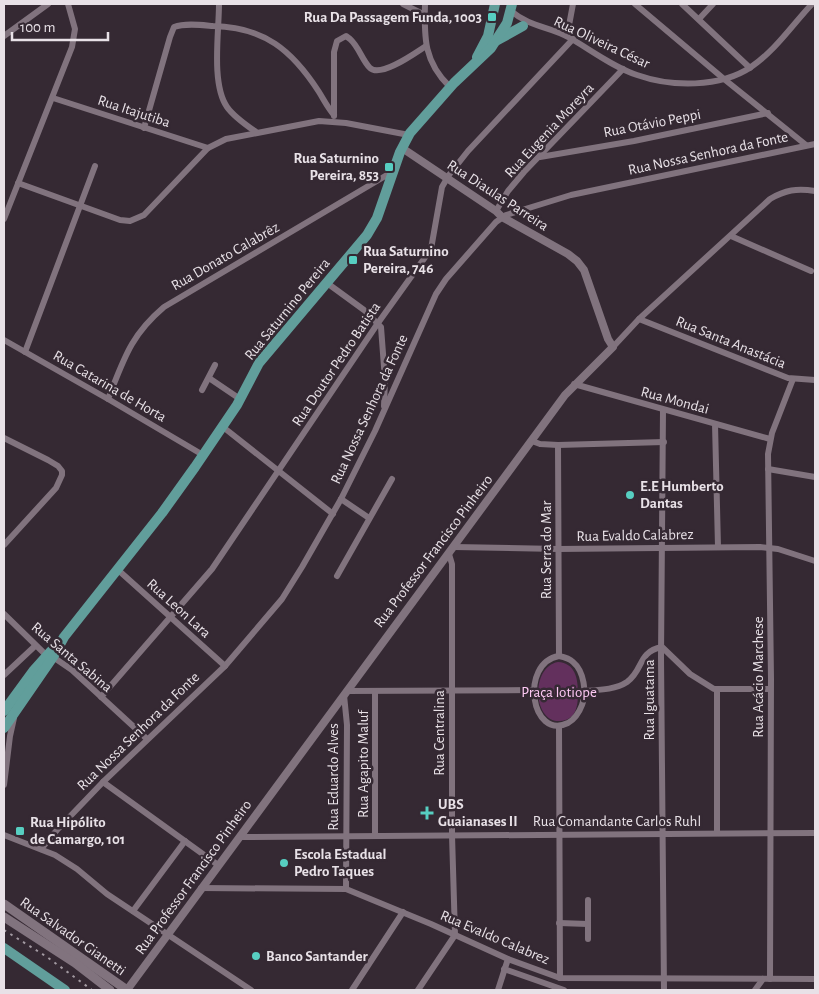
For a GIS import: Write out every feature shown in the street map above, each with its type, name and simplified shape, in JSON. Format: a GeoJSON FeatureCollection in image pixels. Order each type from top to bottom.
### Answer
{"type":"FeatureCollection","features":[{"type":"Feature","properties":{"kind":"main road"},"geometry":{"type":"LineString","coordinates":[[495,4],[498,16],[507,24]]}},
{"type":"Feature","properties":{"kind":"main road"},"geometry":{"type":"LineString","coordinates":[[474,62],[488,36],[495,4]]}},
{"type":"Feature","properties":{"kind":"main road"},"geometry":{"type":"LineString","coordinates":[[474,62],[488,52],[507,24],[512,8]]}},
{"type":"Feature","properties":{"kind":"main road"},"geometry":{"type":"LineString","coordinates":[[495,41],[527,25]]}},
{"type":"Feature","properties":{"kind":"main road","name":"Rua Saturnino Pereira"},"geometry":{"type":"LineString","coordinates":[[4,728],[8,709],[162,513],[223,427],[259,363],[372,228],[402,148],[409,136],[474,62]]}},
{"type":"Feature","properties":{"kind":"main road","name":"Rua Salvador Gianetti"},"geometry":{"type":"LineString","coordinates":[[4,904],[127,990]]}},
{"type":"Feature","properties":{"kind":"main road","name":"Rua Salvador Gianetti"},"geometry":{"type":"LineString","coordinates":[[4,917],[75,963],[110,990]]}},
{"type":"Feature","properties":{"kind":"main road"},"geometry":{"type":"LineString","coordinates":[[4,948],[65,990]]}},
{"type":"Feature","properties":{"kind":"street"},"geometry":{"type":"LineString","coordinates":[[4,36],[48,4]]}},
{"type":"Feature","properties":{"kind":"street"},"geometry":{"type":"LineString","coordinates":[[4,219],[53,98],[74,37],[75,29],[68,4]]}},
{"type":"Feature","properties":{"kind":"street"},"geometry":{"type":"LineString","coordinates":[[219,4],[217,72],[221,96],[231,112],[256,132]]}},
{"type":"Feature","properties":{"kind":"street"},"geometry":{"type":"LineString","coordinates":[[403,4],[425,15]]}},
{"type":"Feature","properties":{"kind":"street"},"geometry":{"type":"LineString","coordinates":[[425,4],[426,46],[437,72],[450,88]]}},
{"type":"Feature","properties":{"kind":"street"},"geometry":{"type":"LineString","coordinates":[[570,38],[573,4]]}},
{"type":"Feature","properties":{"kind":"street"},"geometry":{"type":"LineString","coordinates":[[635,4],[806,145]]}},
{"type":"Feature","properties":{"kind":"street"},"geometry":{"type":"LineString","coordinates":[[682,4],[750,68]]}},
{"type":"Feature","properties":{"kind":"street"},"geometry":{"type":"LineString","coordinates":[[699,19],[713,4]]}},
{"type":"Feature","properties":{"kind":"street","name":"Rua Oliveira César"},"geometry":{"type":"LineString","coordinates":[[527,25],[570,38],[624,69],[646,77],[674,82],[698,82],[724,79],[750,68],[768,53],[812,4]]}},
{"type":"Feature","properties":{"kind":"street"},"geometry":{"type":"LineString","coordinates":[[512,8],[527,25]]}},
{"type":"Feature","properties":{"kind":"street"},"geometry":{"type":"LineString","coordinates":[[507,24],[527,25]]}},
{"type":"Feature","properties":{"kind":"street"},"geometry":{"type":"LineString","coordinates":[[144,128],[172,30],[178,26],[185,25],[240,28],[257,33],[284,50],[296,62],[334,118]]}},
{"type":"Feature","properties":{"kind":"street"},"geometry":{"type":"LineString","coordinates":[[334,118],[334,52],[337,41],[346,36],[350,39],[371,70],[377,72],[387,69],[426,46]]}},
{"type":"Feature","properties":{"kind":"street","name":"Rua Doutor Pedro Batista"},"geometry":{"type":"LineString","coordinates":[[101,697],[212,569],[378,323],[431,249],[442,188],[447,178],[468,151],[570,38]]}},
{"type":"Feature","properties":{"kind":"street","name":"Rua Eugenia Moreyra"},"geometry":{"type":"LineString","coordinates":[[496,211],[508,191],[624,69]]}},
{"type":"Feature","properties":{"kind":"street","name":"Rua Itajutiba"},"geometry":{"type":"LineString","coordinates":[[53,98],[208,148]]}},
{"type":"Feature","properties":{"kind":"street","name":"Rua Otávio Peppi"},"geometry":{"type":"LineString","coordinates":[[540,156],[634,141],[768,114]]}},
{"type":"Feature","properties":{"kind":"street"},"geometry":{"type":"LineString","coordinates":[[18,183],[123,220],[137,219],[144,215],[208,148],[226,139],[334,118],[409,136]]}},
{"type":"Feature","properties":{"kind":"street","name":"Rua Nossa Senhora da Fonte"},"geometry":{"type":"LineString","coordinates":[[42,849],[57,830],[103,782],[224,666],[282,599],[341,499],[440,288],[502,218],[571,195],[815,144]]}},
{"type":"Feature","properties":{"kind":"street","name":"Rua Diaulas Parreira"},"geometry":{"type":"LineString","coordinates":[[402,148],[496,211],[502,218],[568,254],[577,261],[584,270],[612,347]]}},
{"type":"Feature","properties":{"kind":"street"},"geometry":{"type":"LineString","coordinates":[[25,352],[95,166]]}},
{"type":"Feature","properties":{"kind":"street","name":"Rua Donato Calabrêz"},"geometry":{"type":"LineString","coordinates":[[108,398],[132,342],[150,319],[164,307],[393,172]]}},
{"type":"Feature","properties":{"kind":"street","name":"Rua Professor Francisco Pinheiro"},"geometry":{"type":"LineString","coordinates":[[127,990],[574,384],[639,319],[731,236],[763,204],[777,194],[798,188],[815,191]]}},
{"type":"Feature","properties":{"kind":"street"},"geometry":{"type":"LineString","coordinates":[[731,236],[811,271]]}},
{"type":"Feature","properties":{"kind":"street"},"geometry":{"type":"LineString","coordinates":[[327,283],[381,327],[385,380],[384,410]]}},
{"type":"Feature","properties":{"kind":"street","name":"Rua Santa Anastácia"},"geometry":{"type":"LineString","coordinates":[[639,319],[793,379],[815,380]]}},
{"type":"Feature","properties":{"kind":"street","name":"Rua Catarina de Horta"},"geometry":{"type":"LineString","coordinates":[[4,340],[108,398],[203,455]]}},
{"type":"Feature","properties":{"kind":"street"},"geometry":{"type":"LineString","coordinates":[[202,390],[215,365]]}},
{"type":"Feature","properties":{"kind":"street"},"geometry":{"type":"LineString","coordinates":[[209,378],[240,399]]}},
{"type":"Feature","properties":{"kind":"street","name":"Rua Acácio Marchese"},"geometry":{"type":"LineString","coordinates":[[766,979],[771,834],[768,454],[770,439],[793,379]]}},
{"type":"Feature","properties":{"kind":"street","name":"Rua Mondai"},"geometry":{"type":"LineString","coordinates":[[574,384],[770,439]]}},
{"type":"Feature","properties":{"kind":"street","name":"Rua Iguatama"},"geometry":{"type":"LineString","coordinates":[[663,410],[664,990]]}},
{"type":"Feature","properties":{"kind":"street"},"geometry":{"type":"LineString","coordinates":[[715,424],[718,547]]}},
{"type":"Feature","properties":{"kind":"street"},"geometry":{"type":"LineString","coordinates":[[223,427],[333,514]]}},
{"type":"Feature","properties":{"kind":"street"},"geometry":{"type":"LineString","coordinates":[[4,438],[58,466],[62,474],[56,488],[4,545]]}},
{"type":"Feature","properties":{"kind":"street"},"geometry":{"type":"LineString","coordinates":[[532,441],[540,444],[558,445],[664,442]]}},
{"type":"Feature","properties":{"kind":"street","name":"Rua Serra do Mar"},"geometry":{"type":"LineString","coordinates":[[558,445],[559,656]]}},
{"type":"Feature","properties":{"kind":"street"},"geometry":{"type":"LineString","coordinates":[[768,469],[815,477]]}},
{"type":"Feature","properties":{"kind":"street"},"geometry":{"type":"LineString","coordinates":[[337,576],[368,518],[392,480]]}},
{"type":"Feature","properties":{"kind":"street"},"geometry":{"type":"LineString","coordinates":[[341,499],[368,518]]}},
{"type":"Feature","properties":{"kind":"street","name":"Rua Evaldo Calabrez"},"geometry":{"type":"LineString","coordinates":[[454,547],[558,549],[663,547],[769,548],[815,561]]}},
{"type":"Feature","properties":{"kind":"street","name":"Rua Centralina"},"geometry":{"type":"LineString","coordinates":[[448,554],[452,564],[452,836],[455,935]]}},
{"type":"Feature","properties":{"kind":"street","name":"Rua Leon Lara"},"geometry":{"type":"LineString","coordinates":[[117,569],[224,666]]}},
{"type":"Feature","properties":{"kind":"street","name":"Rua Santa Sabina"},"geometry":{"type":"LineString","coordinates":[[4,614],[35,646],[72,670],[147,739]]}},
{"type":"Feature","properties":{"kind":"street"},"geometry":{"type":"LineString","coordinates":[[4,675],[35,646]]}},
{"type":"Feature","properties":{"kind":"street"},"geometry":{"type":"LineString","coordinates":[[584,691],[621,685],[634,675],[647,653],[662,647],[696,679],[717,690],[770,689]]}},
{"type":"Feature","properties":{"kind":"street"},"geometry":{"type":"LineString","coordinates":[[559,656],[574,662],[580,671],[584,691],[583,704],[578,714],[571,722],[558,726],[552,725],[540,715],[536,706],[534,690],[537,674],[542,667],[548,660],[559,656]]}},
{"type":"Feature","properties":{"kind":"street"},"geometry":{"type":"LineString","coordinates":[[346,693],[376,691],[534,690]]}},
{"type":"Feature","properties":{"kind":"street"},"geometry":{"type":"LineString","coordinates":[[717,690],[717,833]]}},
{"type":"Feature","properties":{"kind":"street","name":"Rua Agapito Maluf"},"geometry":{"type":"LineString","coordinates":[[375,836],[376,691]]}},
{"type":"Feature","properties":{"kind":"street","name":"Rua Eduardo Alves"},"geometry":{"type":"LineString","coordinates":[[346,693],[346,889]]}},
{"type":"Feature","properties":{"kind":"street","name":"Rua Saturnino Pereira"},"geometry":{"type":"LineString","coordinates":[[4,785],[10,736],[8,709]]}},
{"type":"Feature","properties":{"kind":"street"},"geometry":{"type":"LineString","coordinates":[[558,726],[560,978]]}},
{"type":"Feature","properties":{"kind":"street"},"geometry":{"type":"LineString","coordinates":[[103,782],[218,865]]}},
{"type":"Feature","properties":{"kind":"street","name":"Rua Comandante Carlos Ruhl"},"geometry":{"type":"LineString","coordinates":[[240,837],[815,833]]}},
{"type":"Feature","properties":{"kind":"street"},"geometry":{"type":"LineString","coordinates":[[4,835],[55,855],[77,869],[107,894],[133,912],[251,990]]}},
{"type":"Feature","properties":{"kind":"street"},"geometry":{"type":"LineString","coordinates":[[133,912],[185,841]]}},
{"type":"Feature","properties":{"kind":"street","name":"Rua Evaldo Calabrez"},"geometry":{"type":"LineString","coordinates":[[201,888],[346,889],[508,959],[560,978],[815,979]]}},
{"type":"Feature","properties":{"kind":"street"},"geometry":{"type":"LineString","coordinates":[[588,900],[588,939]]}},
{"type":"Feature","properties":{"kind":"street"},"geometry":{"type":"LineString","coordinates":[[352,990],[403,912]]}},
{"type":"Feature","properties":{"kind":"street"},"geometry":{"type":"LineString","coordinates":[[559,924],[588,924]]}},
{"type":"Feature","properties":{"kind":"street"},"geometry":{"type":"LineString","coordinates":[[418,990],[455,935]]}},
{"type":"Feature","properties":{"kind":"street"},"geometry":{"type":"LineString","coordinates":[[498,990],[508,959]]}},
{"type":"Feature","properties":{"kind":"street"},"geometry":{"type":"LineString","coordinates":[[504,969],[564,990]]}},
{"type":"Feature","properties":{"kind":"street"},"geometry":{"type":"LineString","coordinates":[[755,990],[766,979]]}},
{"type":"Feature","properties":{"kind":"green space","name":"Praça Iotiope"},"geometry":{"type":"Polygon","coordinates":[[[558,662],[572,668],[578,687],[577,703],[573,715],[560,721],[551,719],[544,713],[538,694],[539,683],[543,674],[549,666],[558,662]]]}},
{"type":"Feature","properties":{"kind":"railway"},"geometry":{"type":"LineString","coordinates":[[4,930],[47,957],[92,990]]}},
{"type":"Feature","properties":{"kind":"place","name":"Rua Da Passagem Funda, 1003"},"geometry":{"type":"Point","coordinates":[492,17]}},
{"type":"Feature","properties":{"kind":"place","name":"Rua Saturnino Pereira, 853"},"geometry":{"type":"Point","coordinates":[389,167]}},
{"type":"Feature","properties":{"kind":"place","name":"Rua Saturnino Pereira, 746"},"geometry":{"type":"Point","coordinates":[353,260]}},
{"type":"Feature","properties":{"kind":"place","name":"E.E Humberto Dantas"},"geometry":{"type":"Point","coordinates":[630,495]}},
{"type":"Feature","properties":{"kind":"place","name":"UBS Guaianases II"},"geometry":{"type":"Point","coordinates":[427,813]}},
{"type":"Feature","properties":{"kind":"place","name":"Rua Hipólito de Camargo, 101"},"geometry":{"type":"Point","coordinates":[20,831]}},
{"type":"Feature","properties":{"kind":"place","name":"Escola Estadual Pedro Taques"},"geometry":{"type":"Point","coordinates":[284,863]}},
{"type":"Feature","properties":{"kind":"place","name":"Banco Santander"},"geometry":{"type":"Point","coordinates":[256,956]}}]}
